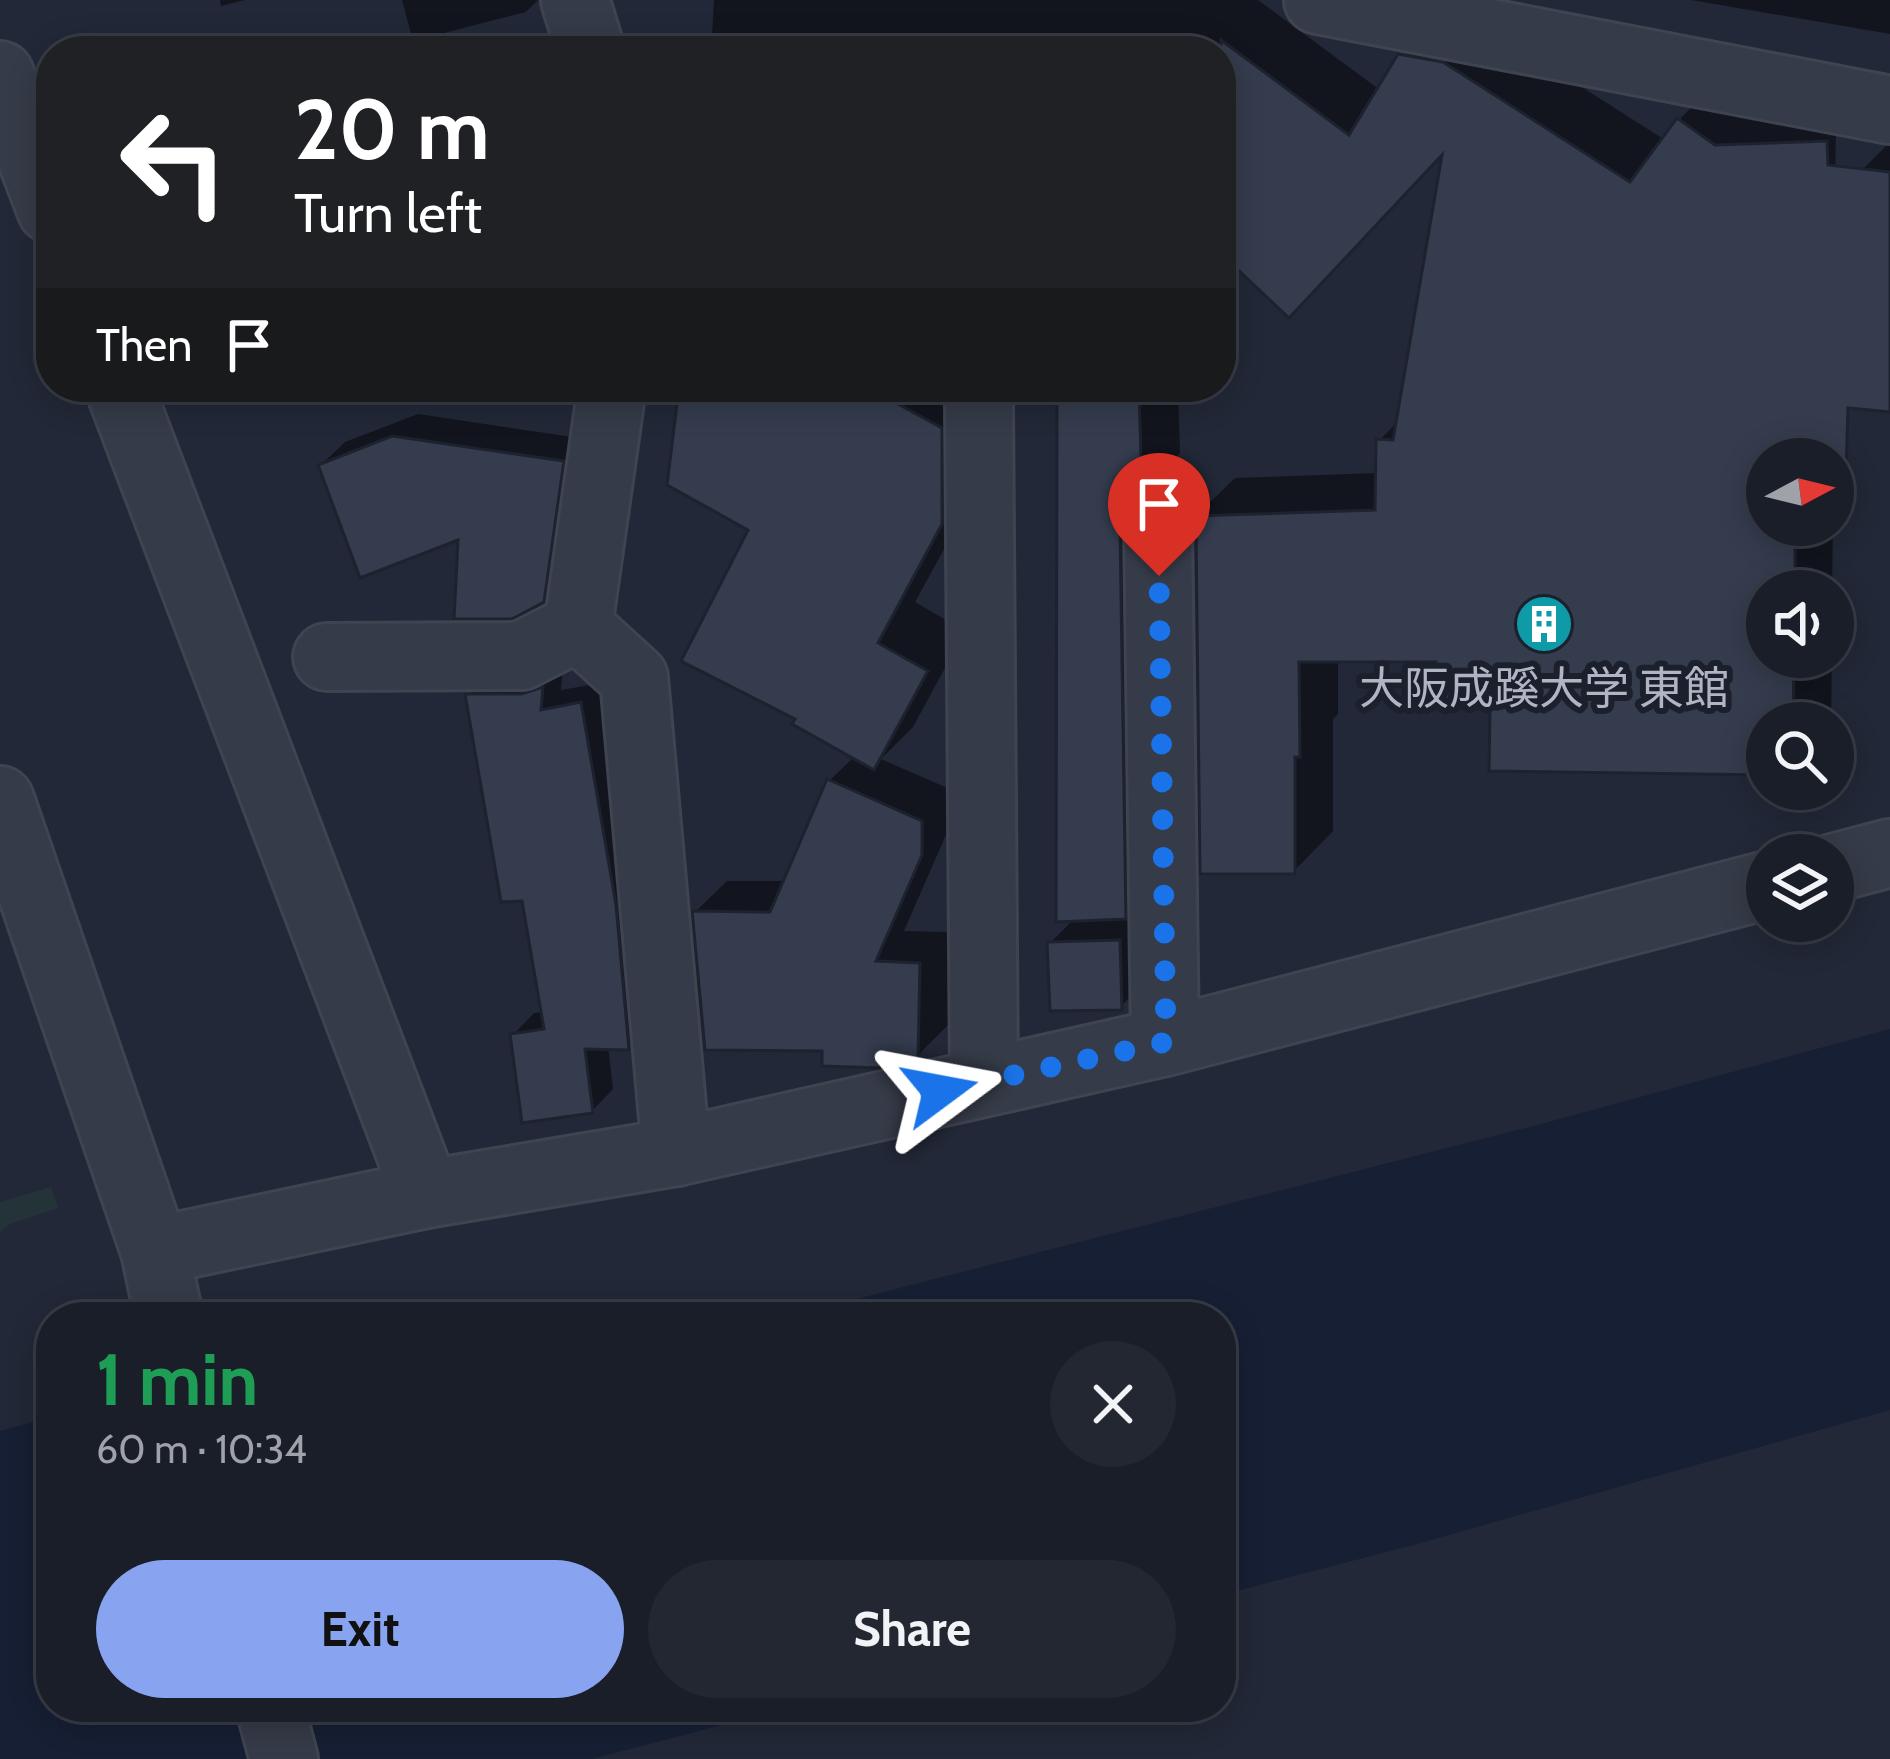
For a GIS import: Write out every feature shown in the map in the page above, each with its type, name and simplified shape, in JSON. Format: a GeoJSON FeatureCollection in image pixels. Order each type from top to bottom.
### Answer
{"type":"FeatureCollection","features":[{"type":"Feature","properties":{"kind":"street"},"geometry":{"type":"LineString","coordinates":[[575,0],[586,36]]}},
{"type":"Feature","properties":{"kind":"street"},"geometry":{"type":"LineString","coordinates":[[1334,1],[1890,110]]}},
{"type":"Feature","properties":{"kind":"street"},"geometry":{"type":"LineString","coordinates":[[0,75],[36,170]]}},
{"type":"Feature","properties":{"kind":"street"},"geometry":{"type":"LineString","coordinates":[[125,402],[426,1193]]}},
{"type":"Feature","properties":{"kind":"street"},"geometry":{"type":"LineString","coordinates":[[578,627],[610,402]]}},
{"type":"Feature","properties":{"kind":"street"},"geometry":{"type":"LineString","coordinates":[[979,403],[985,1081]]}},
{"type":"Feature","properties":{"kind":"street"},"geometry":{"type":"LineString","coordinates":[[1159,530],[1166,1042]]}},
{"type":"Feature","properties":{"kind":"street"},"geometry":{"type":"LineString","coordinates":[[578,627],[634,678],[676,1152]]}},
{"type":"Feature","properties":{"kind":"street"},"geometry":{"type":"LineString","coordinates":[[326,657],[521,656],[578,627]]}},
{"type":"Feature","properties":{"kind":"street"},"geometry":{"type":"LineString","coordinates":[[0,800],[155,1251],[166,1302]]}},
{"type":"Feature","properties":{"kind":"street"},"geometry":{"type":"LineString","coordinates":[[1854,862],[1890,853]]}},
{"type":"Feature","properties":{"kind":"street"},"geometry":{"type":"LineString","coordinates":[[155,1251],[426,1193],[676,1152],[1166,1042],[1746,890]]}},
{"type":"Feature","properties":{"kind":"street"},"geometry":{"type":"LineString","coordinates":[[274,1722],[284,1759]]}},
{"type":"Feature","properties":{"kind":"shaded area"},"geometry":{"type":"Polygon","coordinates":[[[51,1187],[58,1208],[0,1232],[0,1202],[51,1187]]]}},
{"type":"Feature","properties":{"kind":"water"},"geometry":{"type":"Polygon","coordinates":[[[1890,1029],[1890,1410],[1236,1591],[1236,1302],[845,1302],[1541,1124],[1890,1029]]]}},
{"type":"Feature","properties":{"kind":"water"},"geometry":{"type":"Polygon","coordinates":[[[36,1421],[36,1722],[734,1722],[592,1759],[0,1759],[0,1431],[36,1421]]]}},
{"type":"Feature","properties":{"kind":"building"},"geometry":{"type":"Polygon","coordinates":[[[1236,51],[1349,135],[1398,54],[1443,62],[1630,182],[1677,118],[1715,145],[1827,141],[1828,165],[1890,172],[1890,412],[1848,408],[1847,438],[1746,438],[1746,546],[1795,546],[1795,570],[1746,570],[1746,678],[1794,678],[1793,702],[1746,702],[1746,775],[1489,771],[1490,709],[1434,708],[1436,662],[1299,662],[1295,874],[1200,874],[1196,528],[1192,516],[1375,510],[1376,439],[1393,440],[1442,155],[1289,318],[1236,268],[1236,51]]]}},
{"type":"Feature","properties":{"kind":"building"},"geometry":{"type":"Polygon","coordinates":[[[677,402],[894,402],[942,428],[942,524],[878,643],[928,671],[874,770],[792,724],[795,719],[681,661],[748,530],[667,485],[677,402]]]}},
{"type":"Feature","properties":{"kind":"building"},"geometry":{"type":"Polygon","coordinates":[[[1057,402],[1139,402],[1142,496],[1126,510],[1120,530],[1126,919],[1056,922],[1057,402]]]}},
{"type":"Feature","properties":{"kind":"building"},"geometry":{"type":"Polygon","coordinates":[[[392,436],[564,461],[544,602],[512,619],[454,619],[458,540],[360,578],[318,465],[392,436]]]}},
{"type":"Feature","properties":{"kind":"building"},"geometry":{"type":"Polygon","coordinates":[[[543,687],[541,710],[581,702],[616,905],[629,1050],[585,1049],[593,1113],[522,1123],[510,1034],[544,1029],[522,901],[501,902],[465,694],[521,694],[543,687]]]}},
{"type":"Feature","properties":{"kind":"building"},"geometry":{"type":"Polygon","coordinates":[[[827,779],[922,821],[922,855],[876,961],[920,963],[918,1059],[881,1068],[822,1066],[822,1051],[705,1050],[692,911],[770,912],[827,779]]]}},
{"type":"Feature","properties":{"kind":"building"},"geometry":{"type":"Polygon","coordinates":[[[1120,940],[1122,1010],[1050,1011],[1047,942],[1120,940]]]}},
{"type":"Feature","properties":{"kind":"place","name":"大阪成蹊大学 東館"},"geometry":{"type":"Point","coordinates":[1544,624]}},
{"type":"Feature","properties":{"kind":"route"},"geometry":{"type":"LineString","coordinates":[[940,1091],[1166,1042],[1159,576]]}}]}
